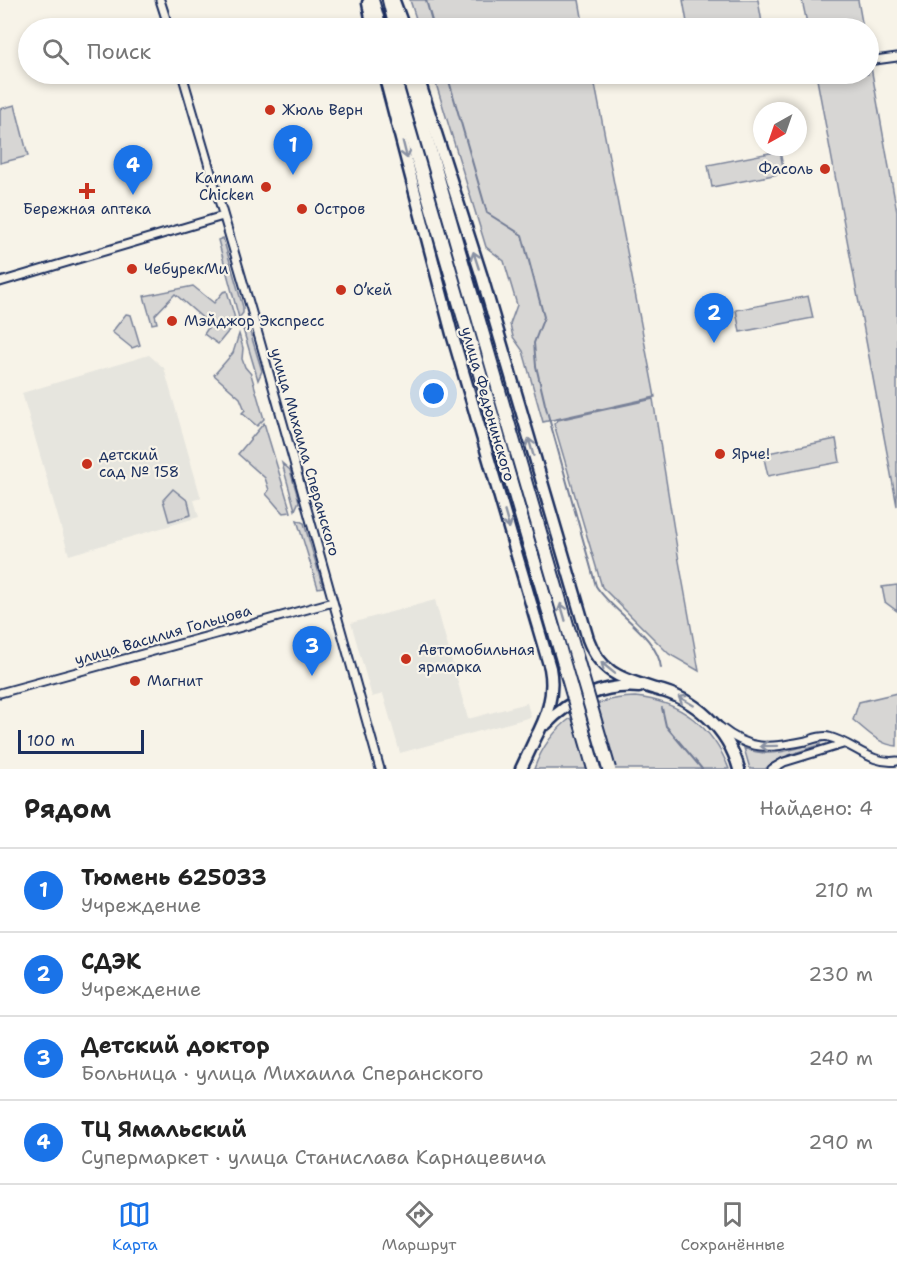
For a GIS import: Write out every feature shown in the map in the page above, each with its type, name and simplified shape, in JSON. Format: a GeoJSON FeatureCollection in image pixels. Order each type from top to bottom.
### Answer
{"type":"FeatureCollection","features":[{"type":"Feature","properties":{"kind":"highway"},"geometry":{"type":"LineString","coordinates":[[372,0],[377,18]]}},
{"type":"Feature","properties":{"kind":"highway"},"geometry":{"type":"LineString","coordinates":[[389,0],[394,18]]}},
{"type":"Feature","properties":{"kind":"highway","name":"улица Федюнинского"},"geometry":{"type":"LineString","coordinates":[[396,84],[594,769]]}},
{"type":"Feature","properties":{"kind":"highway","name":"улица Федюнинского"},"geometry":{"type":"LineString","coordinates":[[411,84],[609,769]]}},
{"type":"Feature","properties":{"kind":"main road"},"geometry":{"type":"LineString","coordinates":[[367,0],[371,18]]}},
{"type":"Feature","properties":{"kind":"main road"},"geometry":{"type":"LineString","coordinates":[[394,0],[400,18]]}},
{"type":"Feature","properties":{"kind":"main road","name":"улица Федюнинского"},"geometry":{"type":"LineString","coordinates":[[387,84],[448,322],[550,668],[552,684],[550,703],[534,741]]}},
{"type":"Feature","properties":{"kind":"main road","name":"улица Федюнинского"},"geometry":{"type":"LineString","coordinates":[[420,84],[482,277],[588,639],[597,658],[607,670],[661,691]]}},
{"type":"Feature","properties":{"kind":"main road"},"geometry":{"type":"LineString","coordinates":[[521,769],[534,741],[559,712],[588,695],[621,687],[648,688],[686,701],[708,717],[725,738],[739,769]]}},
{"type":"Feature","properties":{"kind":"street"},"geometry":{"type":"LineString","coordinates":[[160,0],[166,18]]}},
{"type":"Feature","properties":{"kind":"street"},"geometry":{"type":"LineString","coordinates":[[879,59],[897,57]]}},
{"type":"Feature","properties":{"kind":"street","name":"улица Михаила Сперанского"},"geometry":{"type":"LineString","coordinates":[[185,84],[380,769]]}},
{"type":"Feature","properties":{"kind":"street"},"geometry":{"type":"LineString","coordinates":[[0,282],[223,216]]}},
{"type":"Feature","properties":{"kind":"street","name":"улица Василия Гольцова"},"geometry":{"type":"LineString","coordinates":[[0,693],[333,602]]}},
{"type":"Feature","properties":{"kind":"street"},"geometry":{"type":"LineString","coordinates":[[708,717],[737,739],[754,746],[778,747],[827,736],[878,761],[887,763],[897,761]]}},
{"type":"Feature","properties":{"kind":"street"},"geometry":{"type":"LineString","coordinates":[[772,769],[784,762],[844,744]]}},
{"type":"Feature","properties":{"kind":"shaded area"},"geometry":{"type":"Polygon","coordinates":[[[410,0],[579,0],[582,18],[416,18],[410,0]]]}},
{"type":"Feature","properties":{"kind":"shaded area"},"geometry":{"type":"Polygon","coordinates":[[[683,0],[758,0],[761,18],[686,18],[683,0]]]}},
{"type":"Feature","properties":{"kind":"shaded area"},"geometry":{"type":"Polygon","coordinates":[[[802,0],[858,0],[861,18],[806,18],[802,0]]]}},
{"type":"Feature","properties":{"kind":"shaded area"},"geometry":{"type":"Polygon","coordinates":[[[436,84],[595,84],[655,397],[543,422],[523,351],[513,337],[510,324],[517,305],[504,261],[486,247],[436,84]]]}},
{"type":"Feature","properties":{"kind":"shaded area"},"geometry":{"type":"Polygon","coordinates":[[[818,84],[874,84],[897,212],[897,506],[818,84]]]}},
{"type":"Feature","properties":{"kind":"shaded area"},"geometry":{"type":"Polygon","coordinates":[[[15,105],[28,156],[0,163],[0,109],[15,105]]]}},
{"type":"Feature","properties":{"kind":"shaded area"},"geometry":{"type":"Polygon","coordinates":[[[754,156],[781,156],[784,173],[712,187],[708,165],[754,156]]]}},
{"type":"Feature","properties":{"kind":"shaded area"},"geometry":{"type":"Polygon","coordinates":[[[223,238],[243,307],[243,313],[239,318],[218,240],[223,238]]]}},
{"type":"Feature","properties":{"kind":"shaded area"},"geometry":{"type":"Polygon","coordinates":[[[193,286],[214,303],[223,292],[227,291],[236,322],[218,344],[204,334],[208,328],[206,321],[175,294],[155,315],[157,323],[152,324],[144,296],[193,286]]]}},
{"type":"Feature","properties":{"kind":"shaded area"},"geometry":{"type":"Polygon","coordinates":[[[808,296],[813,318],[740,332],[736,310],[808,296]]]}},
{"type":"Feature","properties":{"kind":"shaded area"},"geometry":{"type":"Polygon","coordinates":[[[126,314],[131,315],[140,345],[132,348],[112,332],[126,314]]]}},
{"type":"Feature","properties":{"kind":"shaded area"},"geometry":{"type":"Polygon","coordinates":[[[243,329],[250,332],[262,371],[258,380],[243,329]]]}},
{"type":"Feature","properties":{"kind":"shaded area"},"geometry":{"type":"Polygon","coordinates":[[[239,334],[243,348],[242,359],[251,374],[264,419],[257,426],[242,413],[245,410],[240,398],[214,375],[233,353],[239,334]]]}},
{"type":"Feature","properties":{"kind":"shaded area"},"geometry":{"type":"Polygon","coordinates":[[[149,355],[164,368],[201,498],[194,500],[199,517],[69,555],[22,393],[149,355]]]}},
{"type":"Feature","properties":{"kind":"shaded area"},"geometry":{"type":"Polygon","coordinates":[[[653,399],[699,671],[669,654],[602,587],[554,424],[558,420],[653,399]]]}},
{"type":"Feature","properties":{"kind":"shaded area"},"geometry":{"type":"Polygon","coordinates":[[[264,423],[291,512],[281,511],[266,494],[269,490],[265,478],[238,454],[264,423]]]}},
{"type":"Feature","properties":{"kind":"shaded area"},"geometry":{"type":"Polygon","coordinates":[[[836,439],[840,462],[768,476],[763,454],[836,439]]]}},
{"type":"Feature","properties":{"kind":"shaded area"},"geometry":{"type":"Polygon","coordinates":[[[282,463],[290,470],[299,501],[295,510],[282,463]]]}},
{"type":"Feature","properties":{"kind":"shaded area"},"geometry":{"type":"Polygon","coordinates":[[[173,489],[188,501],[191,515],[169,521],[163,500],[173,489]]]}},
{"type":"Feature","properties":{"kind":"shaded area"},"geometry":{"type":"Polygon","coordinates":[[[297,520],[304,523],[323,587],[318,588],[297,520]]]}},
{"type":"Feature","properties":{"kind":"shaded area"},"geometry":{"type":"Polygon","coordinates":[[[897,585],[897,611],[885,602],[882,587],[897,585]]]}},
{"type":"Feature","properties":{"kind":"shaded area","name":"Автомобильная ярмарка"},"geometry":{"type":"Polygon","coordinates":[[[435,600],[468,719],[527,703],[531,717],[400,753],[383,694],[372,697],[351,623],[435,600]]]}},
{"type":"Feature","properties":{"kind":"shaded area"},"geometry":{"type":"Polygon","coordinates":[[[897,693],[897,746],[884,743],[853,720],[859,702],[897,693]]]}},
{"type":"Feature","properties":{"kind":"shaded area"},"geometry":{"type":"Polygon","coordinates":[[[635,697],[666,704],[693,719],[714,741],[729,769],[534,769],[550,739],[573,716],[602,702],[635,697]]]}},
{"type":"Feature","properties":{"kind":"shaded area"},"geometry":{"type":"Polygon","coordinates":[[[820,742],[820,745],[784,757],[765,769],[750,769],[744,748],[773,753],[820,742]]]}},
{"type":"Feature","properties":{"kind":"waterway"},"geometry":{"type":"LineString","coordinates":[[426,0],[431,18]]}},
{"type":"Feature","properties":{"kind":"waterway"},"geometry":{"type":"LineString","coordinates":[[450,84],[487,213],[522,235],[544,317],[534,343],[536,366],[596,586],[652,645],[661,668]]}},
{"type":"Feature","properties":{"kind":"waterway"},"geometry":{"type":"LineString","coordinates":[[662,708],[666,726],[702,769]]}},
{"type":"Feature","properties":{"kind":"place","name":"Жюль Верн"},"geometry":{"type":"Point","coordinates":[270,110]}},
{"type":"Feature","properties":{"kind":"place","name":"Фасоль"},"geometry":{"type":"Point","coordinates":[825,169]}},
{"type":"Feature","properties":{"kind":"place","name":"Тюмень 625033"},"geometry":{"type":"Point","coordinates":[293,175]}},
{"type":"Feature","properties":{"kind":"place","name":"Kannam Chicken"},"geometry":{"type":"Point","coordinates":[266,187]}},
{"type":"Feature","properties":{"kind":"place","name":"Бережная аптека"},"geometry":{"type":"Point","coordinates":[87,191]}},
{"type":"Feature","properties":{"kind":"place","name":"ТЦ Ямальский"},"geometry":{"type":"Point","coordinates":[133,195]}},
{"type":"Feature","properties":{"kind":"place","name":"Остров"},"geometry":{"type":"Point","coordinates":[302,209]}},
{"type":"Feature","properties":{"kind":"place","name":"ЧебурекМи"},"geometry":{"type":"Point","coordinates":[132,269]}},
{"type":"Feature","properties":{"kind":"place","name":"О’кей"},"geometry":{"type":"Point","coordinates":[341,290]}},
{"type":"Feature","properties":{"kind":"place","name":"Мэйджор Экспресс"},"geometry":{"type":"Point","coordinates":[172,321]}},
{"type":"Feature","properties":{"kind":"place","name":"СДЭК"},"geometry":{"type":"Point","coordinates":[714,343]}},
{"type":"Feature","properties":{"kind":"place","name":"Ярче!"},"geometry":{"type":"Point","coordinates":[720,454]}},
{"type":"Feature","properties":{"kind":"place","name":"детский сад № 158"},"geometry":{"type":"Point","coordinates":[87,464]}},
{"type":"Feature","properties":{"kind":"place","name":"Автомобильная ярмарка"},"geometry":{"type":"Point","coordinates":[406,659]}},
{"type":"Feature","properties":{"kind":"place","name":"Детский доктор"},"geometry":{"type":"Point","coordinates":[312,676]}},
{"type":"Feature","properties":{"kind":"place","name":"Магнит"},"geometry":{"type":"Point","coordinates":[135,681]}}]}
